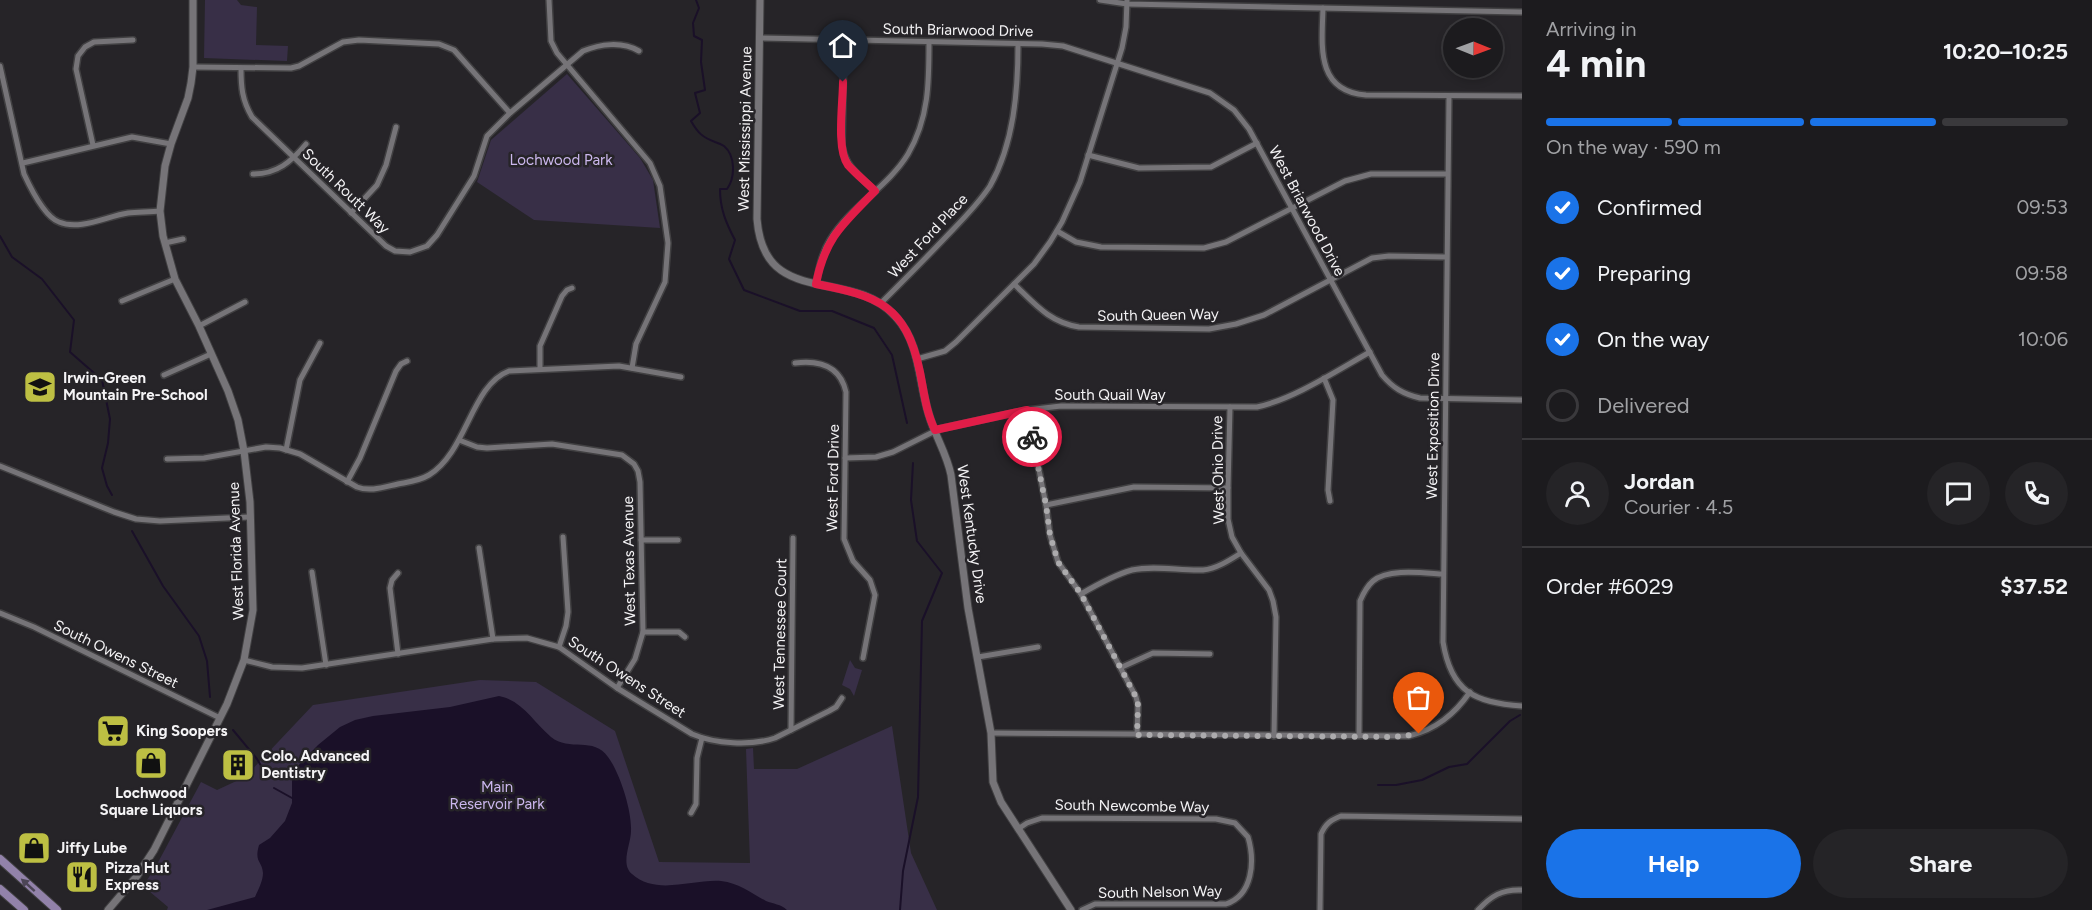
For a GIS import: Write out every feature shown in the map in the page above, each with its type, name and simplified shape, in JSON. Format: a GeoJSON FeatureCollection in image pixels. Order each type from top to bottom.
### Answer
{"type":"FeatureCollection","features":[{"type":"Feature","properties":{"kind":"main road"},"geometry":{"type":"LineString","coordinates":[[0,859],[57,910]]}},
{"type":"Feature","properties":{"kind":"main road"},"geometry":{"type":"LineString","coordinates":[[0,889],[24,910]]}},
{"type":"Feature","properties":{"kind":"street","name":"West Florida Avenue"},"geometry":{"type":"LineString","coordinates":[[108,910],[150,857],[220,718],[244,660],[250,635],[253,604],[250,502],[238,420],[200,326],[175,279],[165,243],[160,212],[162,185],[171,144],[188,98],[193,67],[193,0]]}},
{"type":"Feature","properties":{"kind":"street"},"geometry":{"type":"LineString","coordinates":[[549,0],[551,41],[557,53],[650,163],[660,186],[668,243],[664,282],[636,344],[632,368]]}},
{"type":"Feature","properties":{"kind":"street","name":"West Mississippi Avenue"},"geometry":{"type":"LineString","coordinates":[[760,0],[757,219],[760,243],[766,256],[775,266],[798,280],[816,284]]}},
{"type":"Feature","properties":{"kind":"street"},"geometry":{"type":"LineString","coordinates":[[1100,0],[1270,3],[1323,8],[1522,12]]}},
{"type":"Feature","properties":{"kind":"street"},"geometry":{"type":"LineString","coordinates":[[917,359],[939,353],[950,347],[1034,264],[1057,231],[1073,198],[1117,63],[1125,34],[1127,2]]}},
{"type":"Feature","properties":{"kind":"street"},"geometry":{"type":"LineString","coordinates":[[1323,8],[1323,60],[1329,75],[1342,88],[1359,94],[1522,96]]}},
{"type":"Feature","properties":{"kind":"street","name":"South Briarwood Drive"},"geometry":{"type":"LineString","coordinates":[[760,38],[1063,46],[1117,63]]}},
{"type":"Feature","properties":{"kind":"street"},"geometry":{"type":"LineString","coordinates":[[93,146],[76,69],[78,56],[85,47],[94,42],[133,40]]}},
{"type":"Feature","properties":{"kind":"street"},"geometry":{"type":"LineString","coordinates":[[193,67],[299,66],[343,42],[359,40],[440,44],[454,50],[510,113]]}},
{"type":"Feature","properties":{"kind":"street"},"geometry":{"type":"LineString","coordinates":[[844,40],[842,145],[844,157],[848,165],[875,191]]}},
{"type":"Feature","properties":{"kind":"street"},"geometry":{"type":"LineString","coordinates":[[881,303],[855,292],[816,284],[820,264],[831,238],[907,156],[924,119],[929,87],[930,42]]}},
{"type":"Feature","properties":{"kind":"street","name":"West Ford Place"},"geometry":{"type":"LineString","coordinates":[[881,303],[964,218],[989,186],[1001,160],[1015,110],[1018,44]]}},
{"type":"Feature","properties":{"kind":"street","name":"South Routt Way"},"geometry":{"type":"LineString","coordinates":[[241,68],[241,92],[252,117],[386,246],[395,251],[410,252],[427,246],[438,236],[474,176],[487,136],[510,113],[583,51],[597,46],[626,46],[639,51]]}},
{"type":"Feature","properties":{"kind":"street","name":"West Briarwood Drive"},"geometry":{"type":"LineString","coordinates":[[1117,63],[1204,91],[1217,97],[1234,110],[1257,143],[1382,375],[1396,389],[1406,394],[1420,398],[1445,399]]}},
{"type":"Feature","properties":{"kind":"street"},"geometry":{"type":"LineString","coordinates":[[0,66],[29,185],[48,213],[60,223],[78,224],[128,213],[160,212]]}},
{"type":"Feature","properties":{"kind":"street","name":"West Exposition Drive"},"geometry":{"type":"LineString","coordinates":[[1449,96],[1443,642],[1446,661],[1452,674],[1470,692],[1480,699],[1496,704],[1522,706]]}},
{"type":"Feature","properties":{"kind":"street"},"geometry":{"type":"LineString","coordinates":[[351,213],[377,185],[386,165],[396,127]]}},
{"type":"Feature","properties":{"kind":"street"},"geometry":{"type":"LineString","coordinates":[[22,163],[132,136],[171,144]]}},
{"type":"Feature","properties":{"kind":"street"},"geometry":{"type":"LineString","coordinates":[[1088,154],[1138,168],[1211,167],[1257,143]]}},
{"type":"Feature","properties":{"kind":"street"},"geometry":{"type":"LineString","coordinates":[[253,174],[273,171],[295,158],[306,144]]}},
{"type":"Feature","properties":{"kind":"street"},"geometry":{"type":"LineString","coordinates":[[1057,231],[1076,242],[1101,247],[1204,248],[1226,242],[1356,177],[1371,174],[1447,174]]}},
{"type":"Feature","properties":{"kind":"street"},"geometry":{"type":"LineString","coordinates":[[165,243],[183,239]]}},
{"type":"Feature","properties":{"kind":"street","name":"South Queen Way"},"geometry":{"type":"LineString","coordinates":[[1014,284],[1049,317],[1066,325],[1209,329],[1236,324],[1264,315],[1372,258],[1379,256],[1446,257]]}},
{"type":"Feature","properties":{"kind":"street"},"geometry":{"type":"LineString","coordinates":[[122,301],[175,279]]}},
{"type":"Feature","properties":{"kind":"street"},"geometry":{"type":"LineString","coordinates":[[540,369],[540,346],[562,296],[572,288]]}},
{"type":"Feature","properties":{"kind":"street"},"geometry":{"type":"LineString","coordinates":[[200,326],[245,302]]}},
{"type":"Feature","properties":{"kind":"street","name":"West Kentucky Drive"},"geometry":{"type":"LineString","coordinates":[[881,303],[896,316],[906,330],[917,359],[928,412],[951,475],[968,608],[991,733],[994,788],[1071,910]]}},
{"type":"Feature","properties":{"kind":"street"},"geometry":{"type":"LineString","coordinates":[[286,450],[300,380],[320,343]]}},
{"type":"Feature","properties":{"kind":"street","name":"South Quail Way"},"geometry":{"type":"LineString","coordinates":[[845,458],[876,457],[893,452],[935,430],[1027,410],[1061,406],[1257,407],[1271,404],[1370,352]]}},
{"type":"Feature","properties":{"kind":"street"},"geometry":{"type":"LineString","coordinates":[[164,375],[211,354]]}},
{"type":"Feature","properties":{"kind":"street"},"geometry":{"type":"LineString","coordinates":[[347,482],[360,458],[396,370],[408,361]]}},
{"type":"Feature","properties":{"kind":"street","name":"West Ford Drive"},"geometry":{"type":"LineString","coordinates":[[795,363],[809,361],[826,364],[833,369],[844,384],[847,400],[846,547],[852,561],[870,580],[875,595],[863,658]]}},
{"type":"Feature","properties":{"kind":"street"},"geometry":{"type":"LineString","coordinates":[[167,459],[204,458],[266,447],[286,450],[300,454],[364,490],[418,480],[438,469],[447,460],[459,440],[488,385],[498,375],[509,370],[619,366],[681,377]]}},
{"type":"Feature","properties":{"kind":"street"},"geometry":{"type":"LineString","coordinates":[[1324,378],[1333,400],[1328,490],[1330,501]]}},
{"type":"Feature","properties":{"kind":"street"},"geometry":{"type":"LineString","coordinates":[[1445,399],[1522,400]]}},
{"type":"Feature","properties":{"kind":"street","name":"West Ohio Drive"},"geometry":{"type":"LineString","coordinates":[[1230,407],[1228,519],[1232,537],[1274,601],[1276,617],[1274,736]]}},
{"type":"Feature","properties":{"kind":"street"},"geometry":{"type":"LineString","coordinates":[[1027,410],[1050,535],[1058,562],[1081,594],[1122,668],[1138,705],[1137,735]]}},
{"type":"Feature","properties":{"kind":"street","name":"West Texas Avenue"},"geometry":{"type":"LineString","coordinates":[[459,440],[487,448],[552,444],[600,450],[622,455],[638,471],[643,632],[635,659],[617,688]]}},
{"type":"Feature","properties":{"kind":"street"},"geometry":{"type":"LineString","coordinates":[[0,466],[136,519],[160,521],[249,517]]}},
{"type":"Feature","properties":{"kind":"street"},"geometry":{"type":"LineString","coordinates":[[1046,505],[1134,487],[1228,488]]}},
{"type":"Feature","properties":{"kind":"street"},"geometry":{"type":"LineString","coordinates":[[559,647],[568,612],[563,537]]}},
{"type":"Feature","properties":{"kind":"street","name":"West Tennessee Court"},"geometry":{"type":"LineString","coordinates":[[791,730],[793,538]]}},
{"type":"Feature","properties":{"kind":"street"},"geometry":{"type":"LineString","coordinates":[[641,540],[678,540]]}},
{"type":"Feature","properties":{"kind":"street"},"geometry":{"type":"LineString","coordinates":[[479,548],[493,639]]}},
{"type":"Feature","properties":{"kind":"street"},"geometry":{"type":"LineString","coordinates":[[1081,594],[1106,580],[1134,570],[1172,568],[1205,570],[1223,564],[1241,553]]}},
{"type":"Feature","properties":{"kind":"street"},"geometry":{"type":"LineString","coordinates":[[312,572],[326,665]]}},
{"type":"Feature","properties":{"kind":"street"},"geometry":{"type":"LineString","coordinates":[[1359,736],[1360,601],[1366,589],[1375,579],[1399,572],[1443,574]]}},
{"type":"Feature","properties":{"kind":"street"},"geometry":{"type":"LineString","coordinates":[[398,573],[392,580],[390,588],[398,654]]}},
{"type":"Feature","properties":{"kind":"street","name":"South Owens Street"},"geometry":{"type":"LineString","coordinates":[[0,614],[34,627],[220,718]]}},
{"type":"Feature","properties":{"kind":"street"},"geometry":{"type":"LineString","coordinates":[[643,632],[679,632],[685,637]]}},
{"type":"Feature","properties":{"kind":"street","name":"South Owens Street"},"geometry":{"type":"LineString","coordinates":[[244,660],[287,668],[326,665],[493,639],[527,638],[559,647],[617,688],[702,738],[730,742],[766,741],[829,711],[842,698]]}},
{"type":"Feature","properties":{"kind":"street"},"geometry":{"type":"LineString","coordinates":[[978,657],[1038,647]]}},
{"type":"Feature","properties":{"kind":"street"},"geometry":{"type":"LineString","coordinates":[[1122,668],[1153,653],[1210,654]]}},
{"type":"Feature","properties":{"kind":"street"},"geometry":{"type":"LineString","coordinates":[[991,733],[1409,736],[1430,729],[1446,719],[1470,692]]}},
{"type":"Feature","properties":{"kind":"street"},"geometry":{"type":"LineString","coordinates":[[691,813],[696,804],[696,766],[702,738]]}},
{"type":"Feature","properties":{"kind":"street"},"geometry":{"type":"LineString","coordinates":[[1320,910],[1321,834],[1324,825],[1331,820],[1341,816],[1522,819]]}},
{"type":"Feature","properties":{"kind":"street","name":"South Newcombe Way"},"geometry":{"type":"LineString","coordinates":[[1018,829],[1042,818],[1103,817],[1226,820],[1240,826],[1244,831]]}},
{"type":"Feature","properties":{"kind":"street","name":"South Nelson Way"},"geometry":{"type":"LineString","coordinates":[[1082,910],[1095,904],[1226,904],[1236,901],[1249,883],[1250,842],[1244,831]]}},
{"type":"Feature","properties":{"kind":"street"},"geometry":{"type":"LineString","coordinates":[[1478,910],[1489,898],[1497,894],[1522,890]]}},
{"type":"Feature","properties":{"kind":"green space"},"geometry":{"type":"Polygon","coordinates":[[[205,0],[237,0],[241,5],[257,7],[256,45],[288,46],[287,61],[204,58],[205,0]]]}},
{"type":"Feature","properties":{"kind":"green space","name":"Lochwood Park"},"geometry":{"type":"Polygon","coordinates":[[[567,74],[640,158],[653,180],[660,228],[534,220],[477,182],[491,140],[567,74]]]}},
{"type":"Feature","properties":{"kind":"green space"},"geometry":{"type":"Polygon","coordinates":[[[850,660],[855,668],[862,670],[854,696],[850,689],[842,685],[850,660]]]}},
{"type":"Feature","properties":{"kind":"green space","name":"Main Reservoir Park"},"geometry":{"type":"Polygon","coordinates":[[[480,680],[536,682],[615,731],[659,862],[750,863],[746,749],[753,748],[754,769],[797,769],[892,726],[911,853],[937,910],[167,910],[168,907],[143,886],[201,782],[217,790],[245,777],[313,705],[480,680]]]}},
{"type":"Feature","properties":{"kind":"shaded area"},"geometry":{"type":"Polygon","coordinates":[[[499,696],[515,702],[558,741],[596,747],[608,757],[621,782],[630,813],[631,831],[626,859],[632,874],[642,881],[663,885],[727,882],[787,910],[207,910],[255,897],[263,876],[257,855],[259,845],[270,838],[285,821],[292,803],[294,770],[318,745],[340,727],[355,720],[373,716],[450,707],[499,696]]]}},
{"type":"Feature","properties":{"kind":"waterway"},"geometry":{"type":"LineString","coordinates":[[696,0],[699,8],[693,23],[694,36],[702,40],[701,62],[705,90],[695,93],[700,113],[691,121],[701,134],[724,146],[731,155],[732,179],[727,189],[720,189],[720,196],[724,216],[735,240],[729,259],[744,290],[800,311],[832,311],[874,328],[892,355],[907,423]]}},
{"type":"Feature","properties":{"kind":"waterway"},"geometry":{"type":"LineString","coordinates":[[0,236],[12,257],[42,279],[74,320],[70,352],[102,380],[110,419],[108,443],[102,468],[112,495]]}},
{"type":"Feature","properties":{"kind":"waterway"},"geometry":{"type":"LineString","coordinates":[[900,910],[903,871],[918,797],[922,621],[942,573],[917,541],[911,500],[913,463]]}},
{"type":"Feature","properties":{"kind":"waterway"},"geometry":{"type":"LineString","coordinates":[[132,531],[163,586],[199,636],[207,661],[210,697]]}},
{"type":"Feature","properties":{"kind":"waterway"},"geometry":{"type":"LineString","coordinates":[[1378,785],[1396,785],[1422,780],[1449,767],[1467,764],[1510,721],[1520,715]]}},
{"type":"Feature","properties":{"kind":"waterway"},"geometry":{"type":"LineString","coordinates":[[233,730],[257,759],[266,774]]}},
{"type":"Feature","properties":{"kind":"waterway"},"geometry":{"type":"LineString","coordinates":[[274,788],[292,798]]}},
{"type":"Feature","properties":{"kind":"way so far"},"geometry":{"type":"LineString","coordinates":[[1032,437],[1053,549],[1064,572],[1081,594],[1136,697],[1137,735],[1394,737],[1419,734]]}},
{"type":"Feature","properties":{"kind":"place","name":"Irwin-Green Mountain Pre-School"},"geometry":{"type":"Point","coordinates":[40,387]}},
{"type":"Feature","properties":{"kind":"place","name":"King Soopers"},"geometry":{"type":"Point","coordinates":[113,731]}},
{"type":"Feature","properties":{"kind":"place","name":"Lochwood Square Liquors"},"geometry":{"type":"Point","coordinates":[151,763]}},
{"type":"Feature","properties":{"kind":"place","name":"Colo. Advanced Dentistry"},"geometry":{"type":"Point","coordinates":[238,765]}},
{"type":"Feature","properties":{"kind":"place","name":"Jiffy Lube"},"geometry":{"type":"Point","coordinates":[34,848]}},
{"type":"Feature","properties":{"kind":"place","name":"Pizza Hut Express"},"geometry":{"type":"Point","coordinates":[82,877]}},
{"type":"Feature","properties":{"kind":"route"},"geometry":{"type":"LineString","coordinates":[[843,82],[842,145],[844,157],[848,165],[875,191],[831,238],[820,264],[816,284],[867,296],[881,303],[896,316],[913,344],[928,412],[935,430],[1027,410],[1032,437]]}}]}
